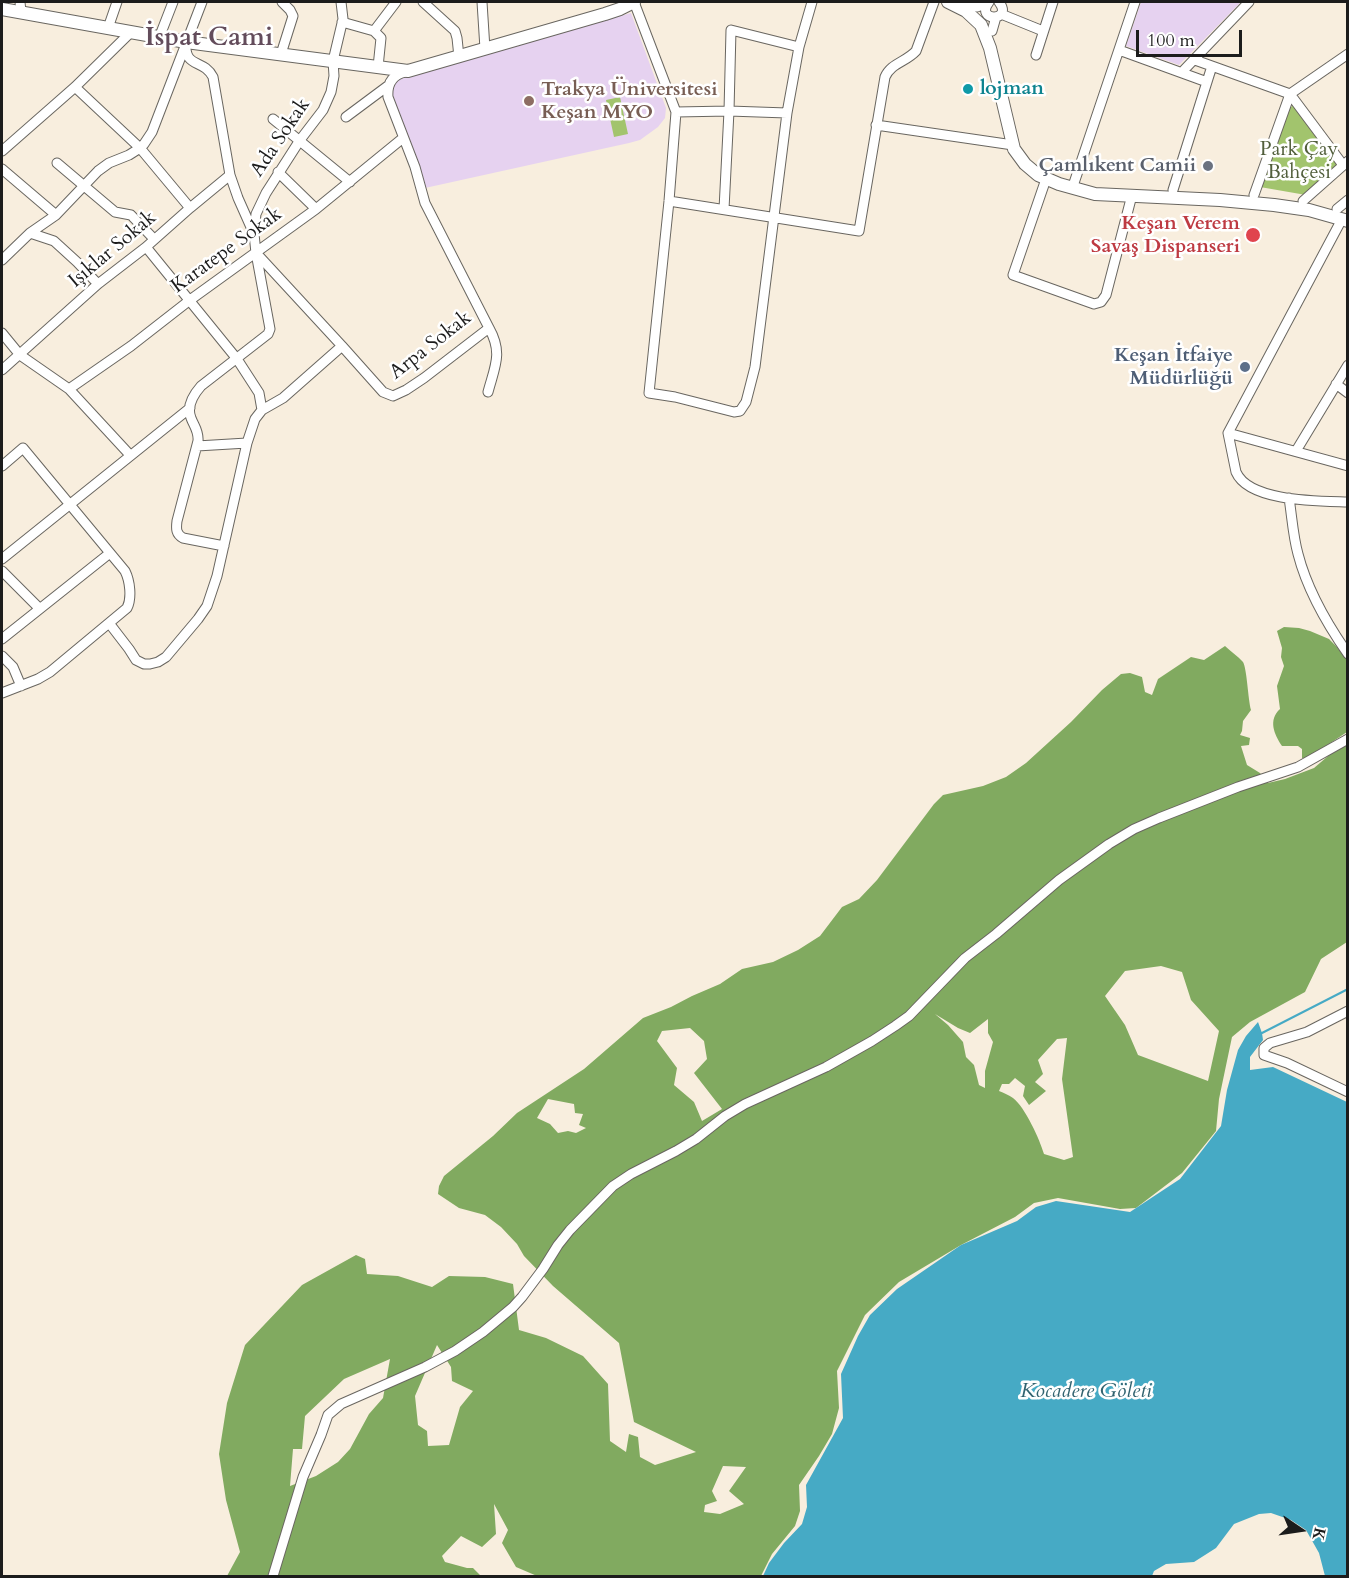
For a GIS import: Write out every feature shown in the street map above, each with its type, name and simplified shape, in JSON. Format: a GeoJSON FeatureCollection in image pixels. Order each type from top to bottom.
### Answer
{"type":"FeatureCollection","features":[{"type":"Feature","properties":{"kind":"main road"},"geometry":{"type":"LineString","coordinates":[[2,9],[21,7],[159,38],[408,71],[614,11],[634,2]]}},
{"type":"Feature","properties":{"kind":"main road"},"geometry":{"type":"LineString","coordinates":[[954,2],[982,15],[992,31],[1018,137],[1030,160],[1040,168],[1074,183],[1098,187],[1254,195],[1302,201],[1343,216]]}},
{"type":"Feature","properties":{"kind":"main road"},"geometry":{"type":"LineString","coordinates":[[954,2],[973,15],[984,30],[1013,145],[1017,154],[1034,173],[1073,189],[1095,194],[1274,205],[1343,216]]}},
{"type":"Feature","properties":{"kind":"street"},"geometry":{"type":"LineString","coordinates":[[108,28],[117,2]]}},
{"type":"Feature","properties":{"kind":"street"},"geometry":{"type":"LineString","coordinates":[[2,260],[30,233],[56,215],[104,166],[144,144],[152,132],[202,2]]}},
{"type":"Feature","properties":{"kind":"street"},"geometry":{"type":"LineString","coordinates":[[281,54],[293,16],[282,2]]}},
{"type":"Feature","properties":{"kind":"street","name":"Ada Sokak"},"geometry":{"type":"LineString","coordinates":[[254,234],[257,210],[278,172],[328,100],[333,84],[333,61],[342,22],[341,2]]}},
{"type":"Feature","properties":{"kind":"street"},"geometry":{"type":"LineString","coordinates":[[374,32],[396,2]]}},
{"type":"Feature","properties":{"kind":"street"},"geometry":{"type":"LineString","coordinates":[[423,2],[455,31],[459,57]]}},
{"type":"Feature","properties":{"kind":"street"},"geometry":{"type":"LineString","coordinates":[[482,2],[485,49]]}},
{"type":"Feature","properties":{"kind":"street"},"geometry":{"type":"LineString","coordinates":[[634,2],[676,112],[649,393],[729,411],[740,411],[753,376],[758,351],[787,113],[799,47],[812,2]]}},
{"type":"Feature","properties":{"kind":"street"},"geometry":{"type":"LineString","coordinates":[[669,201],[859,231],[885,77],[891,67],[910,57],[916,51],[934,2]]}},
{"type":"Feature","properties":{"kind":"street"},"geometry":{"type":"LineString","coordinates":[[954,2],[978,7],[989,2]]}},
{"type":"Feature","properties":{"kind":"street"},"geometry":{"type":"LineString","coordinates":[[989,2],[986,12],[990,16],[1002,8]]}},
{"type":"Feature","properties":{"kind":"street"},"geometry":{"type":"LineString","coordinates":[[1036,55],[1053,2]]}},
{"type":"Feature","properties":{"kind":"street"},"geometry":{"type":"LineString","coordinates":[[1074,183],[1135,2]]}},
{"type":"Feature","properties":{"kind":"street"},"geometry":{"type":"LineString","coordinates":[[1182,72],[1249,2]]}},
{"type":"Feature","properties":{"kind":"street"},"geometry":{"type":"LineString","coordinates":[[159,38],[169,5]]}},
{"type":"Feature","properties":{"kind":"street"},"geometry":{"type":"LineString","coordinates":[[1002,8],[1043,31]]}},
{"type":"Feature","properties":{"kind":"street"},"geometry":{"type":"LineString","coordinates":[[992,31],[1002,8]]}},
{"type":"Feature","properties":{"kind":"street"},"geometry":{"type":"LineString","coordinates":[[342,22],[374,32],[381,38],[381,68],[393,73],[390,82]]}},
{"type":"Feature","properties":{"kind":"street"},"geometry":{"type":"LineString","coordinates":[[724,209],[731,30],[799,47]]}},
{"type":"Feature","properties":{"kind":"street"},"geometry":{"type":"LineString","coordinates":[[2,152],[75,87],[130,33]]}},
{"type":"Feature","properties":{"kind":"street"},"geometry":{"type":"LineString","coordinates":[[186,42],[186,53],[189,59],[206,68],[213,77],[230,175],[254,234],[260,241],[269,243]]}},
{"type":"Feature","properties":{"kind":"street"},"geometry":{"type":"LineString","coordinates":[[1119,50],[1207,82]]}},
{"type":"Feature","properties":{"kind":"street"},"geometry":{"type":"LineString","coordinates":[[1254,195],[1290,94],[1347,54]]}},
{"type":"Feature","properties":{"kind":"street"},"geometry":{"type":"LineString","coordinates":[[1194,60],[1290,94],[1345,163],[1302,201]]}},
{"type":"Feature","properties":{"kind":"street"},"geometry":{"type":"LineString","coordinates":[[1173,190],[1212,66]]}},
{"type":"Feature","properties":{"kind":"street"},"geometry":{"type":"LineString","coordinates":[[346,117],[395,76],[408,71]]}},
{"type":"Feature","properties":{"kind":"street","name":"Arpa Sokak"},"geometry":{"type":"LineString","coordinates":[[256,253],[388,395],[395,395],[424,378],[489,328],[425,203],[415,167],[388,97],[390,82]]}},
{"type":"Feature","properties":{"kind":"street"},"geometry":{"type":"LineString","coordinates":[[75,87],[140,148],[190,208]]}},
{"type":"Feature","properties":{"kind":"street"},"geometry":{"type":"LineString","coordinates":[[676,112],[787,113]]}},
{"type":"Feature","properties":{"kind":"street"},"geometry":{"type":"LineString","coordinates":[[273,119],[350,182]]}},
{"type":"Feature","properties":{"kind":"street"},"geometry":{"type":"LineString","coordinates":[[876,125],[1013,145]]}},
{"type":"Feature","properties":{"kind":"street","name":"Karatepe Sokak"},"geometry":{"type":"LineString","coordinates":[[69,389],[315,209],[403,138]]}},
{"type":"Feature","properties":{"kind":"street"},"geometry":{"type":"LineString","coordinates":[[57,163],[115,212],[131,215],[154,239]]}},
{"type":"Feature","properties":{"kind":"street"},"geometry":{"type":"LineString","coordinates":[[2,169],[56,215]]}},
{"type":"Feature","properties":{"kind":"street"},"geometry":{"type":"LineString","coordinates":[[278,172],[315,209]]}},
{"type":"Feature","properties":{"kind":"street","name":"Işıklar Sokak"},"geometry":{"type":"LineString","coordinates":[[2,370],[98,284],[146,247],[230,175]]}},
{"type":"Feature","properties":{"kind":"street"},"geometry":{"type":"LineString","coordinates":[[1046,179],[1013,275],[1094,304],[1101,302],[1106,295],[1132,195]]}},
{"type":"Feature","properties":{"kind":"street"},"geometry":{"type":"LineString","coordinates":[[1347,200],[1343,216],[1228,432],[1236,472],[1239,478],[1254,490],[1289,498],[1347,502]]}},
{"type":"Feature","properties":{"kind":"street"},"geometry":{"type":"LineString","coordinates":[[30,233],[54,241],[98,284]]}},
{"type":"Feature","properties":{"kind":"street"},"geometry":{"type":"LineString","coordinates":[[224,546],[183,538],[176,531],[197,446],[198,431],[190,413],[194,395],[201,386],[270,331],[254,234]]}},
{"type":"Feature","properties":{"kind":"street"},"geometry":{"type":"LineString","coordinates":[[146,247],[237,359],[259,393],[262,410]]}},
{"type":"Feature","properties":{"kind":"street"},"geometry":{"type":"LineString","coordinates":[[488,392],[497,353],[496,342],[489,328]]}},
{"type":"Feature","properties":{"kind":"street"},"geometry":{"type":"LineString","coordinates":[[2,333],[20,355],[69,389],[130,455]]}},
{"type":"Feature","properties":{"kind":"street"},"geometry":{"type":"LineString","coordinates":[[110,623],[137,662],[150,664],[162,660],[194,624],[207,606],[217,576],[247,443],[255,419],[262,410],[283,398],[342,346]]}},
{"type":"Feature","properties":{"kind":"street"},"geometry":{"type":"LineString","coordinates":[[1296,451],[1347,365]]}},
{"type":"Feature","properties":{"kind":"street"},"geometry":{"type":"LineString","coordinates":[[1336,384],[1347,393]]}},
{"type":"Feature","properties":{"kind":"street"},"geometry":{"type":"LineString","coordinates":[[2,559],[178,417],[190,413]]}},
{"type":"Feature","properties":{"kind":"street"},"geometry":{"type":"LineString","coordinates":[[1228,432],[1347,466]]}},
{"type":"Feature","properties":{"kind":"street"},"geometry":{"type":"LineString","coordinates":[[197,446],[247,443]]}},
{"type":"Feature","properties":{"kind":"street"},"geometry":{"type":"LineString","coordinates":[[2,466],[23,448],[127,575],[130,602],[128,608],[50,672],[2,693]]}},
{"type":"Feature","properties":{"kind":"street"},"geometry":{"type":"LineString","coordinates":[[1289,498],[1298,553],[1304,572],[1335,636],[1347,654]]}},
{"type":"Feature","properties":{"kind":"street"},"geometry":{"type":"LineString","coordinates":[[2,639],[110,553]]}},
{"type":"Feature","properties":{"kind":"street"},"geometry":{"type":"LineString","coordinates":[[2,571],[39,608]]}},
{"type":"Feature","properties":{"kind":"street"},"geometry":{"type":"LineString","coordinates":[[2,656],[13,667],[21,686]]}},
{"type":"Feature","properties":{"kind":"street"},"geometry":{"type":"LineString","coordinates":[[273,1576],[303,1477],[328,1415],[341,1404],[425,1367],[455,1351],[513,1308],[564,1237],[613,1186],[696,1139],[725,1116],[745,1104],[826,1067],[895,1026],[909,1016],[965,958],[1059,880],[1109,844],[1159,818],[1238,787],[1298,767],[1347,740]]}},
{"type":"Feature","properties":{"kind":"street"},"geometry":{"type":"LineString","coordinates":[[1347,1011],[1307,1032],[1270,1043],[1263,1052],[1268,1057],[1287,1063],[1347,1092]]}},
{"type":"Feature","properties":{"kind":"shaded area"},"geometry":{"type":"Polygon","coordinates":[[[1141,2],[1241,2],[1179,65],[1126,46],[1141,2]]]}},
{"type":"Feature","properties":{"kind":"shaded area","name":"Trakya Üniversitesi Keşan MYO"},"geometry":{"type":"Polygon","coordinates":[[[631,13],[666,108],[665,118],[658,127],[640,140],[629,143],[425,188],[392,94],[392,87],[399,78],[631,13]]]}},
{"type":"Feature","properties":{"kind":"green space"},"geometry":{"type":"Polygon","coordinates":[[[620,97],[628,134],[614,137],[606,100],[620,97]]]}},
{"type":"Feature","properties":{"kind":"green space","name":"Park Çay Bahçesi"},"geometry":{"type":"Polygon","coordinates":[[[1293,105],[1337,162],[1336,167],[1306,195],[1260,187],[1286,112],[1293,105]]]}},
{"type":"Feature","properties":{"kind":"green space"},"geometry":{"type":"Polygon","coordinates":[[[1284,627],[1299,628],[1329,639],[1347,660],[1347,732],[1308,758],[1302,758],[1302,749],[1298,746],[1282,746],[1273,727],[1274,718],[1280,709],[1277,686],[1284,666],[1277,631],[1284,627]]]}},
{"type":"Feature","properties":{"kind":"green space"},"geometry":{"type":"Polygon","coordinates":[[[1225,646],[1243,662],[1251,710],[1243,721],[1240,735],[1250,738],[1249,745],[1241,746],[1247,765],[1260,773],[1268,783],[1314,768],[1334,751],[1347,745],[1347,942],[1321,959],[1305,992],[1250,1022],[1232,1037],[1219,1099],[1216,1131],[1182,1173],[1136,1208],[1120,1209],[1058,1198],[1034,1203],[1015,1217],[961,1245],[899,1282],[865,1315],[837,1371],[839,1408],[832,1434],[799,1485],[800,1511],[795,1526],[772,1554],[761,1576],[537,1576],[516,1567],[502,1543],[508,1530],[494,1504],[496,1534],[482,1547],[461,1536],[442,1556],[445,1562],[473,1568],[480,1575],[487,1576],[227,1576],[240,1552],[226,1500],[219,1454],[227,1403],[245,1345],[302,1285],[356,1255],[365,1259],[367,1274],[398,1276],[432,1287],[449,1276],[485,1277],[513,1284],[519,1330],[546,1338],[583,1356],[608,1384],[610,1441],[626,1452],[629,1434],[638,1437],[640,1457],[655,1465],[696,1452],[634,1422],[619,1343],[553,1286],[524,1256],[517,1244],[501,1227],[485,1215],[459,1208],[438,1194],[444,1176],[517,1113],[584,1069],[643,1018],[720,984],[742,969],[773,962],[820,936],[842,907],[859,899],[877,880],[943,795],[983,786],[1006,777],[1026,763],[1121,674],[1130,673],[1142,677],[1145,692],[1152,695],[1158,679],[1191,657],[1204,660],[1225,646]],[[1161,966],[1125,971],[1105,996],[1125,1025],[1138,1055],[1208,1081],[1219,1031],[1191,1000],[1182,972],[1161,966]],[[935,1014],[963,1042],[966,1057],[974,1065],[979,1085],[985,1088],[985,1071],[993,1042],[988,1033],[988,1019],[970,1033],[935,1014]],[[690,1028],[662,1031],[657,1041],[677,1068],[674,1085],[694,1102],[702,1121],[722,1109],[694,1073],[707,1059],[704,1041],[690,1028]],[[1067,1038],[1057,1039],[1038,1060],[1043,1074],[1035,1082],[1046,1091],[1029,1105],[1023,1096],[1025,1086],[1015,1078],[1009,1084],[1002,1084],[999,1091],[1018,1102],[1036,1133],[1044,1154],[1064,1160],[1073,1157],[1062,1079],[1067,1038]],[[548,1099],[537,1118],[550,1124],[558,1133],[568,1131],[576,1133],[586,1128],[579,1125],[583,1114],[575,1113],[574,1104],[548,1099]],[[437,1345],[415,1396],[418,1425],[427,1431],[428,1446],[449,1445],[460,1407],[473,1391],[452,1381],[451,1367],[437,1345]],[[390,1359],[344,1379],[305,1416],[302,1449],[293,1449],[290,1486],[316,1476],[338,1462],[350,1449],[369,1414],[383,1398],[390,1359]],[[723,1466],[712,1491],[717,1501],[705,1505],[704,1512],[720,1514],[744,1504],[729,1491],[746,1467],[723,1466]]]}},
{"type":"Feature","properties":{"kind":"water","name":"Kocadere Göleti"},"geometry":{"type":"Polygon","coordinates":[[[1258,1022],[1263,1040],[1250,1057],[1250,1070],[1273,1067],[1347,1102],[1347,1576],[1325,1576],[1319,1553],[1306,1530],[1291,1520],[1271,1513],[1259,1514],[1234,1524],[1216,1548],[1194,1562],[1166,1564],[1154,1571],[1152,1576],[763,1576],[769,1563],[784,1543],[802,1524],[807,1507],[806,1485],[843,1418],[841,1374],[870,1315],[897,1289],[961,1245],[1017,1221],[1036,1207],[1056,1201],[1130,1212],[1180,1179],[1221,1126],[1227,1090],[1238,1050],[1258,1022]]]}},
{"type":"Feature","properties":{"kind":"waterway"},"geometry":{"type":"LineString","coordinates":[[1262,1033],[1348,989]]}},
{"type":"Feature","properties":{"kind":"place","name":"lojman"},"geometry":{"type":"Point","coordinates":[968,89]}},
{"type":"Feature","properties":{"kind":"place","name":"Trakya Üniversitesi Keşan MYO"},"geometry":{"type":"Point","coordinates":[529,101]}},
{"type":"Feature","properties":{"kind":"place","name":"Çamlıkent Camii"},"geometry":{"type":"Point","coordinates":[1208,166]}},
{"type":"Feature","properties":{"kind":"place","name":"Keşan Verem Savaş Dispanseri"},"geometry":{"type":"Point","coordinates":[1253,235]}},
{"type":"Feature","properties":{"kind":"place","name":"Keşan İtfaiye Müdürlüğü"},"geometry":{"type":"Point","coordinates":[1245,367]}},
{"type":"Feature","properties":{"kind":"district","name":"İspat Cami"},"geometry":{"type":"Point","coordinates":[209,39]}}]}
